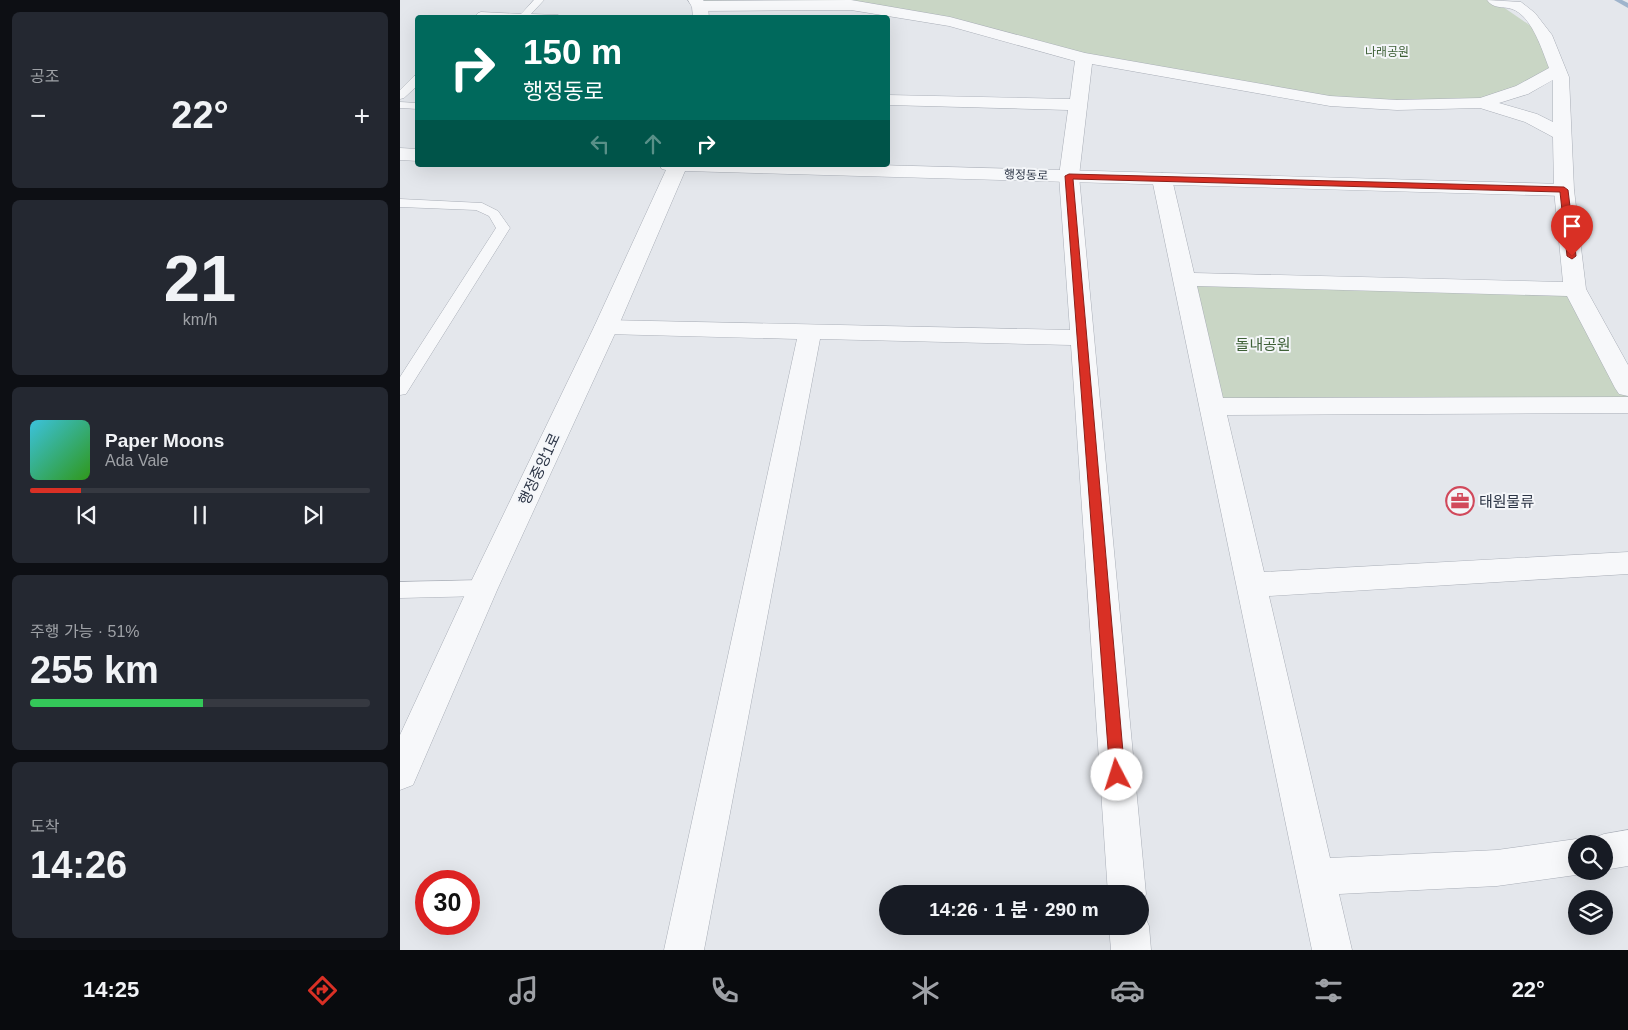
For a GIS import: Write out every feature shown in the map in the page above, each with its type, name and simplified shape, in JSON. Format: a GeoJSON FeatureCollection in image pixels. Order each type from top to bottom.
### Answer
{"type":"FeatureCollection","features":[{"type":"Feature","properties":{"kind":"street"},"geometry":{"type":"LineString","coordinates":[[1494,0],[1502,4],[1519,2],[1544,35],[1561,77],[1564,190],[1575,290],[1628,388]]}},
{"type":"Feature","properties":{"kind":"street"},"geometry":{"type":"LineString","coordinates":[[699,8],[803,12],[851,5],[950,22],[1084,58],[1330,100],[1397,105],[1481,103],[1522,90],[1558,70]]}},
{"type":"Feature","properties":{"kind":"street"},"geometry":{"type":"LineString","coordinates":[[1084,58],[1069,176],[1126,885]]}},
{"type":"Feature","properties":{"kind":"street"},"geometry":{"type":"LineString","coordinates":[[890,100],[1078,105]]}},
{"type":"Feature","properties":{"kind":"street"},"geometry":{"type":"LineString","coordinates":[[1481,103],[1531,118],[1562,134]]}},
{"type":"Feature","properties":{"kind":"street"},"geometry":{"type":"LineString","coordinates":[[400,154],[415,155]]}},
{"type":"Feature","properties":{"kind":"street","name":"행정중앙1로"},"geometry":{"type":"LineString","coordinates":[[400,774],[483,588],[606,327],[677,167]]}},
{"type":"Feature","properties":{"kind":"street","name":"행정동로"},"geometry":{"type":"LineString","coordinates":[[749,167],[1564,190]]}},
{"type":"Feature","properties":{"kind":"street"},"geometry":{"type":"LineString","coordinates":[[1162,179],[1332,950]]}},
{"type":"Feature","properties":{"kind":"street"},"geometry":{"type":"LineString","coordinates":[[1184,279],[1575,290]]}},
{"type":"Feature","properties":{"kind":"street"},"geometry":{"type":"LineString","coordinates":[[606,327],[1082,338]]}},
{"type":"Feature","properties":{"kind":"street"},"geometry":{"type":"LineString","coordinates":[[684,950],[810,332]]}},
{"type":"Feature","properties":{"kind":"street"},"geometry":{"type":"LineString","coordinates":[[1212,407],[1628,405]]}},
{"type":"Feature","properties":{"kind":"street"},"geometry":{"type":"LineString","coordinates":[[1252,585],[1628,563]]}},
{"type":"Feature","properties":{"kind":"street"},"geometry":{"type":"LineString","coordinates":[[1613,850],[1628,848]]}},
{"type":"Feature","properties":{"kind":"street"},"geometry":{"type":"LineString","coordinates":[[1316,877],[1497,868],[1568,858]]}},
{"type":"Feature","properties":{"kind":"street"},"geometry":{"type":"LineString","coordinates":[[1130,935],[1131,950]]}},
{"type":"Feature","properties":{"kind":"lane"},"geometry":{"type":"LineString","coordinates":[[525,15],[539,0]]}},
{"type":"Feature","properties":{"kind":"lane"},"geometry":{"type":"LineString","coordinates":[[400,96],[415,81]]}},
{"type":"Feature","properties":{"kind":"lane"},"geometry":{"type":"LineString","coordinates":[[400,105],[415,106]]}},
{"type":"Feature","properties":{"kind":"lane"},"geometry":{"type":"LineString","coordinates":[[400,203],[477,206],[486,209],[500,219],[503,228],[400,390]]}},
{"type":"Feature","properties":{"kind":"lane"},"geometry":{"type":"LineString","coordinates":[[400,590],[483,588]]}},
{"type":"Feature","properties":{"kind":"green space","name":"나래공원"},"geometry":{"type":"Polygon","coordinates":[[[695,0],[1493,0],[1544,35],[1558,70],[1481,103],[1330,101],[1029,43],[851,5],[700,6],[695,0]]]}},
{"type":"Feature","properties":{"kind":"green space","name":"돌내공원"},"geometry":{"type":"Polygon","coordinates":[[[1184,279],[1575,289],[1628,388],[1628,405],[1212,407],[1184,279]]]}},
{"type":"Feature","properties":{"kind":"waterway"},"geometry":{"type":"LineString","coordinates":[[1617,0],[1628,6]]}},
{"type":"Feature","properties":{"kind":"place","name":"태원물류"},"geometry":{"type":"Point","coordinates":[1460,501]}},
{"type":"Feature","properties":{"kind":"route"},"geometry":{"type":"LineString","coordinates":[[1117,775],[1069,176],[1564,190],[1572,256]]}}]}
